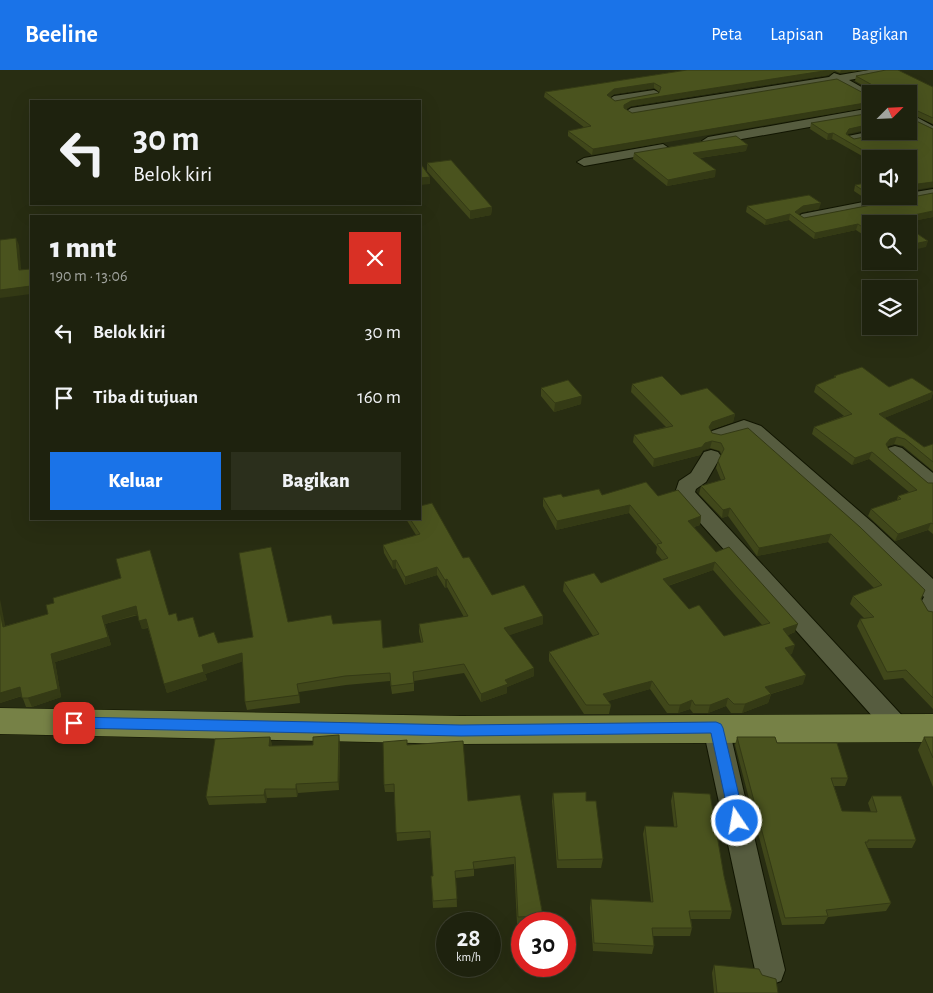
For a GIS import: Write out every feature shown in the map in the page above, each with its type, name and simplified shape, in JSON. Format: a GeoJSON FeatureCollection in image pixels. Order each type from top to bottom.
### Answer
{"type":"FeatureCollection","features":[{"type":"Feature","properties":{"kind":"main road"},"geometry":{"type":"LineString","coordinates":[[0,721],[461,730],[933,728]]}},
{"type":"Feature","properties":{"kind":"street"},"geometry":{"type":"LineString","coordinates":[[823,70],[862,92]]}},
{"type":"Feature","properties":{"kind":"street"},"geometry":{"type":"LineString","coordinates":[[631,112],[890,70]]}},
{"type":"Feature","properties":{"kind":"street"},"geometry":{"type":"LineString","coordinates":[[614,100],[663,92]]}},
{"type":"Feature","properties":{"kind":"street"},"geometry":{"type":"LineString","coordinates":[[692,143],[743,125],[862,103]]}},
{"type":"Feature","properties":{"kind":"street"},"geometry":{"type":"LineString","coordinates":[[743,125],[862,113]]}},
{"type":"Feature","properties":{"kind":"street"},"geometry":{"type":"LineString","coordinates":[[918,121],[930,126]]}},
{"type":"Feature","properties":{"kind":"street"},"geometry":{"type":"LineString","coordinates":[[852,139],[862,137]]}},
{"type":"Feature","properties":{"kind":"street"},"geometry":{"type":"LineString","coordinates":[[584,162],[672,147]]}},
{"type":"Feature","properties":{"kind":"street"},"geometry":{"type":"LineString","coordinates":[[802,218],[933,194]]}},
{"type":"Feature","properties":{"kind":"street"},"geometry":{"type":"LineString","coordinates":[[719,435],[744,426],[754,430],[866,528],[933,592]]}},
{"type":"Feature","properties":{"kind":"street"},"geometry":{"type":"LineString","coordinates":[[895,452],[933,483]]}},
{"type":"Feature","properties":{"kind":"street"},"geometry":{"type":"LineString","coordinates":[[711,456],[699,477],[686,486],[685,493],[730,545],[899,729]]}},
{"type":"Feature","properties":{"kind":"street"},"geometry":{"type":"LineString","coordinates":[[933,601],[930,606],[933,611]]}},
{"type":"Feature","properties":{"kind":"street"},"geometry":{"type":"LineString","coordinates":[[716,728],[770,970]]}},
{"type":"Feature","properties":{"kind":"building"},"geometry":{"type":"Polygon","coordinates":[[[687,70],[830,70],[631,101],[624,105],[624,108],[632,113],[837,79],[862,92],[862,104],[593,149],[568,131],[591,126],[545,92],[687,70]],[[654,83],[614,89],[607,95],[615,101],[659,93],[661,87],[654,83]]]}},
{"type":"Feature","properties":{"kind":"building"},"geometry":{"type":"Polygon","coordinates":[[[886,70],[898,70],[933,87],[933,118],[918,111],[918,85],[872,85],[856,76],[886,70]]]}},
{"type":"Feature","properties":{"kind":"building"},"geometry":{"type":"Polygon","coordinates":[[[862,114],[862,126],[849,129],[846,134],[854,139],[862,137],[862,140],[918,140],[918,122],[933,129],[933,182],[917,184],[917,150],[862,150],[833,133],[828,134],[811,123],[862,114]]]}},
{"type":"Feature","properties":{"kind":"building"},"geometry":{"type":"Polygon","coordinates":[[[736,136],[748,145],[693,153],[716,170],[668,180],[634,153],[736,136]]]}},
{"type":"Feature","properties":{"kind":"building"},"geometry":{"type":"Polygon","coordinates":[[[451,160],[492,207],[470,211],[427,163],[451,160]]]}},
{"type":"Feature","properties":{"kind":"building"},"geometry":{"type":"Polygon","coordinates":[[[421,164],[430,177],[421,178],[421,164]]]}},
{"type":"Feature","properties":{"kind":"building"},"geometry":{"type":"Polygon","coordinates":[[[862,184],[862,190],[855,185],[862,184]]]}},
{"type":"Feature","properties":{"kind":"building"},"geometry":{"type":"Polygon","coordinates":[[[933,193],[933,211],[914,215],[862,215],[862,227],[858,224],[815,233],[790,214],[766,220],[747,206],[809,195],[821,203],[803,206],[795,212],[804,218],[871,205],[917,205],[917,196],[933,193]]]}},
{"type":"Feature","properties":{"kind":"building"},"geometry":{"type":"Polygon","coordinates":[[[917,233],[928,241],[917,243],[917,233]]]}},
{"type":"Feature","properties":{"kind":"building"},"geometry":{"type":"Polygon","coordinates":[[[16,238],[19,270],[30,269],[30,286],[0,290],[0,240],[16,238]]]}},
{"type":"Feature","properties":{"kind":"building"},"geometry":{"type":"Polygon","coordinates":[[[862,367],[889,387],[912,378],[933,392],[879,414],[924,447],[933,444],[933,462],[905,439],[897,437],[890,439],[886,444],[889,450],[928,483],[933,483],[933,524],[931,523],[898,534],[871,509],[901,499],[898,496],[917,490],[872,452],[855,458],[814,427],[852,414],[816,385],[836,377],[834,376],[862,367]]]}},
{"type":"Feature","properties":{"kind":"building"},"geometry":{"type":"Polygon","coordinates":[[[662,376],[681,395],[707,388],[735,414],[712,422],[709,427],[712,433],[721,435],[748,428],[860,527],[925,590],[921,599],[928,611],[933,612],[933,698],[906,670],[887,672],[860,619],[874,617],[853,596],[882,585],[831,534],[759,548],[730,508],[723,510],[701,486],[725,479],[718,461],[724,449],[721,443],[712,441],[705,443],[702,447],[654,459],[634,435],[673,426],[632,384],[662,376]]]}},
{"type":"Feature","properties":{"kind":"building"},"geometry":{"type":"Polygon","coordinates":[[[568,380],[582,396],[555,403],[541,388],[568,380]]]}},
{"type":"Feature","properties":{"kind":"building"},"geometry":{"type":"Polygon","coordinates":[[[646,482],[658,496],[678,490],[701,516],[688,521],[716,552],[729,547],[798,624],[783,629],[795,645],[785,648],[806,675],[765,687],[771,694],[745,704],[734,704],[728,698],[710,705],[695,705],[692,700],[680,705],[669,705],[652,681],[603,694],[611,705],[586,705],[549,652],[599,634],[564,582],[594,573],[601,583],[668,558],[657,544],[662,543],[630,505],[557,521],[543,498],[561,494],[563,497],[599,489],[602,495],[646,482]],[[715,562],[663,579],[689,609],[699,605],[724,636],[770,623],[715,562]]]}},
{"type":"Feature","properties":{"kind":"building"},"geometry":{"type":"Polygon","coordinates":[[[432,503],[463,558],[469,557],[492,595],[524,585],[543,616],[504,628],[534,668],[505,680],[508,684],[481,694],[464,664],[413,672],[414,683],[391,686],[390,673],[345,676],[297,684],[299,695],[245,702],[242,653],[202,665],[204,672],[164,684],[146,619],[139,621],[136,606],[102,616],[108,637],[51,654],[58,689],[28,698],[22,698],[20,687],[0,693],[0,611],[3,627],[48,614],[46,605],[54,603],[53,598],[121,578],[116,559],[150,550],[169,615],[176,613],[178,621],[193,617],[199,637],[214,632],[218,643],[253,637],[239,553],[271,547],[288,622],[331,615],[333,624],[381,620],[383,648],[423,642],[419,624],[468,616],[447,579],[445,580],[437,567],[405,577],[396,560],[392,561],[383,545],[420,534],[411,520],[421,520],[421,506],[432,503]]]}},
{"type":"Feature","properties":{"kind":"building"},"geometry":{"type":"Polygon","coordinates":[[[339,735],[338,782],[296,784],[296,789],[265,789],[264,795],[206,797],[215,739],[270,737],[269,746],[313,745],[313,737],[339,735]]]}},
{"type":"Feature","properties":{"kind":"building"},"geometry":{"type":"Polygon","coordinates":[[[737,737],[775,737],[777,743],[837,743],[848,778],[831,778],[842,811],[877,812],[872,796],[901,796],[916,840],[868,840],[868,842],[865,842],[891,903],[826,910],[828,916],[785,918],[737,737]]]}},
{"type":"Feature","properties":{"kind":"building"},"geometry":{"type":"Polygon","coordinates":[[[924,737],[933,737],[933,758],[924,737]]]}},
{"type":"Feature","properties":{"kind":"building"},"geometry":{"type":"Polygon","coordinates":[[[407,740],[407,745],[463,741],[468,801],[520,795],[542,912],[518,912],[515,857],[473,862],[474,869],[455,871],[457,899],[433,901],[430,831],[396,833],[394,784],[384,785],[383,742],[407,740]]]}},
{"type":"Feature","properties":{"kind":"building"},"geometry":{"type":"Polygon","coordinates":[[[586,792],[586,801],[596,801],[603,859],[558,860],[553,793],[586,792]]]}},
{"type":"Feature","properties":{"kind":"building"},"geometry":{"type":"Polygon","coordinates":[[[673,792],[710,794],[732,911],[689,911],[692,928],[652,928],[654,946],[594,943],[591,899],[653,902],[645,826],[677,827],[673,792]]]}},
{"type":"Feature","properties":{"kind":"building"},"geometry":{"type":"Polygon","coordinates":[[[714,965],[759,969],[762,975],[776,979],[778,993],[717,993],[714,965]]]}},
{"type":"Feature","properties":{"kind":"route"},"geometry":{"type":"LineString","coordinates":[[74,723],[461,730],[716,728],[737,821]]}}]}
